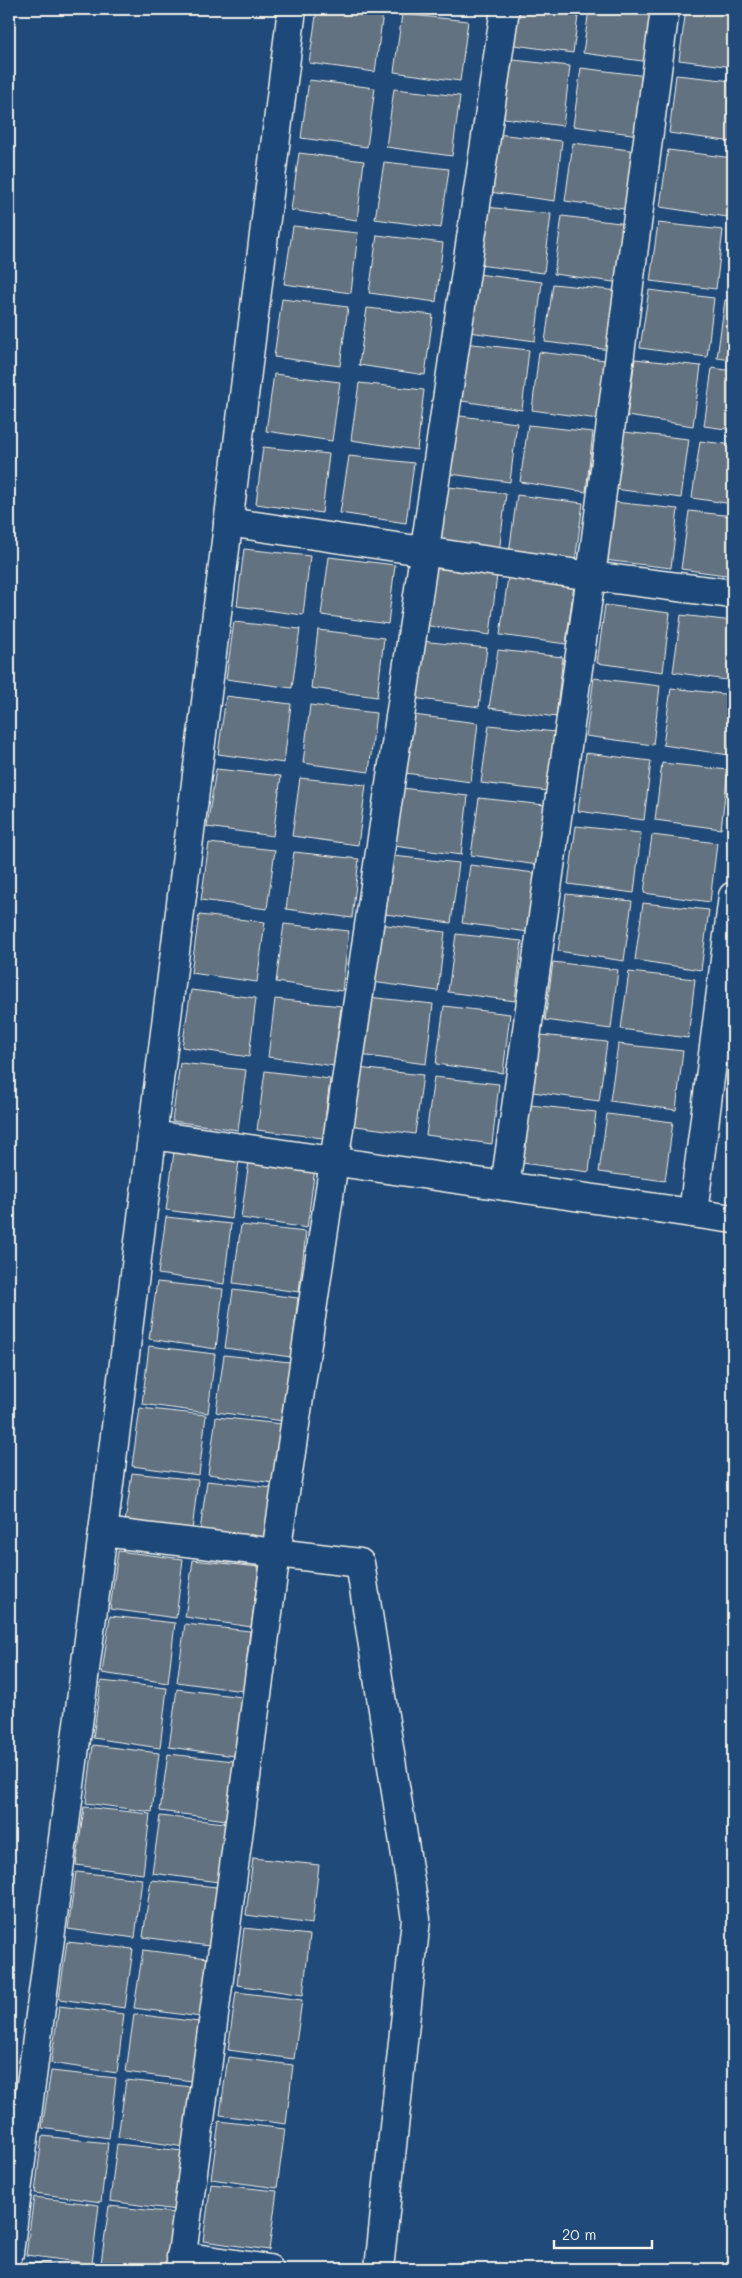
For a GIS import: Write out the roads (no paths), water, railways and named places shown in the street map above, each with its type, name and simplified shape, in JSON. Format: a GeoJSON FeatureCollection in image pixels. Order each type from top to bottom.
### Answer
{"type":"FeatureCollection","features":[{"type":"Feature","properties":{"kind":"street"},"geometry":{"type":"LineString","coordinates":[[9,2253],[103,1532],[292,9]]}},
{"type":"Feature","properties":{"kind":"street"},"geometry":{"type":"LineString","coordinates":[[269,2269],[180,2263],[276,1553],[505,9]]}},
{"type":"Feature","properties":{"kind":"street"},"geometry":{"type":"LineString","coordinates":[[505,1186],[591,576],[665,9]]}},
{"type":"Feature","properties":{"kind":"street"},"geometry":{"type":"LineString","coordinates":[[228,522],[591,576],[733,594]]}},
{"type":"Feature","properties":{"kind":"street"},"geometry":{"type":"LineString","coordinates":[[693,1213],[733,896]]}},
{"type":"Feature","properties":{"kind":"street"},"geometry":{"type":"LineString","coordinates":[[152,1135],[733,1219]]}},
{"type":"Feature","properties":{"kind":"street"},"geometry":{"type":"LineString","coordinates":[[103,1532],[360,1563],[416,1919],[379,2269]]}}]}
